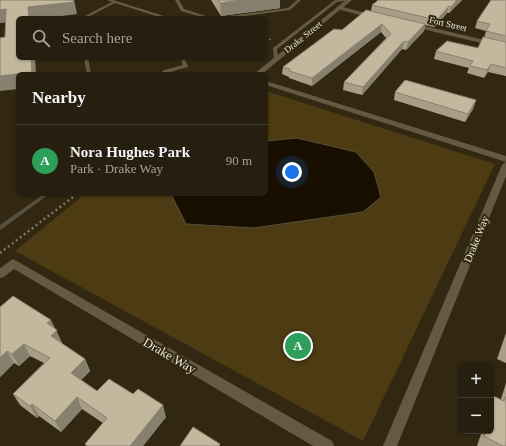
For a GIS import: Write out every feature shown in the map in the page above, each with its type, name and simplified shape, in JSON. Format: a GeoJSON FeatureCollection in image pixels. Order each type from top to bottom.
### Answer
{"type":"FeatureCollection","features":[{"type":"Feature","properties":{"kind":"street","name":"Drake Street"},"geometry":{"type":"LineString","coordinates":[[260,72],[349,0]]}},
{"type":"Feature","properties":{"kind":"street"},"geometry":{"type":"LineString","coordinates":[[339,8],[384,19]]}},
{"type":"Feature","properties":{"kind":"street","name":"Fort Street"},"geometry":{"type":"LineString","coordinates":[[407,24],[506,47]]}},
{"type":"Feature","properties":{"kind":"street"},"geometry":{"type":"LineString","coordinates":[[268,84],[506,159]]}},
{"type":"Feature","properties":{"kind":"street","name":"Drake Way"},"geometry":{"type":"LineString","coordinates":[[390,446],[506,165]]}},
{"type":"Feature","properties":{"kind":"street","name":"Drake Way"},"geometry":{"type":"LineString","coordinates":[[0,274],[13,264],[327,446]]}},
{"type":"Feature","properties":{"kind":"lane"},"geometry":{"type":"LineString","coordinates":[[109,0],[163,16]]}},
{"type":"Feature","properties":{"kind":"lane"},"geometry":{"type":"LineString","coordinates":[[177,0],[182,10],[202,16]]}},
{"type":"Feature","properties":{"kind":"lane"},"geometry":{"type":"LineString","coordinates":[[236,16],[289,9],[299,0]]}},
{"type":"Feature","properties":{"kind":"lane"},"geometry":{"type":"LineString","coordinates":[[276,59],[275,49],[336,1],[349,0]]}},
{"type":"Feature","properties":{"kind":"lane"},"geometry":{"type":"LineString","coordinates":[[86,16],[115,2]]}},
{"type":"Feature","properties":{"kind":"lane"},"geometry":{"type":"LineString","coordinates":[[86,60],[89,72]]}},
{"type":"Feature","properties":{"kind":"lane"},"geometry":{"type":"LineString","coordinates":[[164,72],[186,66],[183,60]]}},
{"type":"Feature","properties":{"kind":"path"},"geometry":{"type":"LineString","coordinates":[[0,253],[75,196]]}},
{"type":"Feature","properties":{"kind":"shaded area"},"geometry":{"type":"Polygon","coordinates":[[[268,92],[495,164],[363,441],[15,251],[83,196],[268,196],[268,92]]]}},
{"type":"Feature","properties":{"kind":"shaded area"},"geometry":{"type":"Polygon","coordinates":[[[297,138],[356,152],[374,172],[381,197],[363,212],[254,228],[186,224],[172,196],[268,196],[268,141],[297,138]]]}},
{"type":"Feature","properties":{"kind":"building"},"geometry":{"type":"Polygon","coordinates":[[[0,0],[73,0],[74,2],[28,7],[29,16],[16,16],[16,60],[31,60],[32,72],[16,72],[16,74],[0,76],[0,38],[5,37],[6,9],[0,10],[0,0]]]}},
{"type":"Feature","properties":{"kind":"building"},"geometry":{"type":"Polygon","coordinates":[[[218,0],[241,0],[220,3],[218,0]]]}},
{"type":"Feature","properties":{"kind":"building"},"geometry":{"type":"Polygon","coordinates":[[[379,0],[457,0],[451,7],[449,6],[437,20],[372,5],[379,0]]]}},
{"type":"Feature","properties":{"kind":"building"},"geometry":{"type":"Polygon","coordinates":[[[491,0],[506,0],[506,36],[486,31],[490,24],[477,21],[491,0]]]}},
{"type":"Feature","properties":{"kind":"building"},"geometry":{"type":"Polygon","coordinates":[[[366,10],[425,24],[408,42],[404,41],[363,87],[344,82],[391,34],[382,24],[312,78],[289,71],[290,69],[283,67],[334,29],[342,30],[366,10]]]}},
{"type":"Feature","properties":{"kind":"building"},"geometry":{"type":"Polygon","coordinates":[[[483,37],[506,42],[506,68],[491,64],[487,70],[470,66],[473,61],[436,51],[447,41],[478,48],[483,37]]]}},
{"type":"Feature","properties":{"kind":"building"},"geometry":{"type":"Polygon","coordinates":[[[405,80],[476,100],[468,114],[395,92],[405,80]]]}},
{"type":"Feature","properties":{"kind":"building"},"geometry":{"type":"Polygon","coordinates":[[[13,296],[51,320],[47,323],[57,330],[51,336],[85,359],[71,373],[97,391],[109,379],[133,394],[138,389],[163,405],[130,446],[88,446],[85,444],[107,418],[77,397],[55,421],[32,404],[30,406],[13,394],[50,358],[24,344],[12,354],[7,351],[0,358],[0,307],[13,296]]]}},
{"type":"Feature","properties":{"kind":"building"},"geometry":{"type":"Polygon","coordinates":[[[494,396],[504,401],[506,396],[506,446],[503,446],[484,436],[485,434],[494,434],[494,396]]]}},
{"type":"Feature","properties":{"kind":"building"},"geometry":{"type":"Polygon","coordinates":[[[193,427],[220,444],[219,446],[180,446],[193,427]]]}},
{"type":"Feature","properties":{"kind":"waterway"},"geometry":{"type":"LineString","coordinates":[[0,228],[44,196]]}},
{"type":"Feature","properties":{"kind":"place","name":"Nora Hughes Park"},"geometry":{"type":"Point","coordinates":[298,346]}}]}
